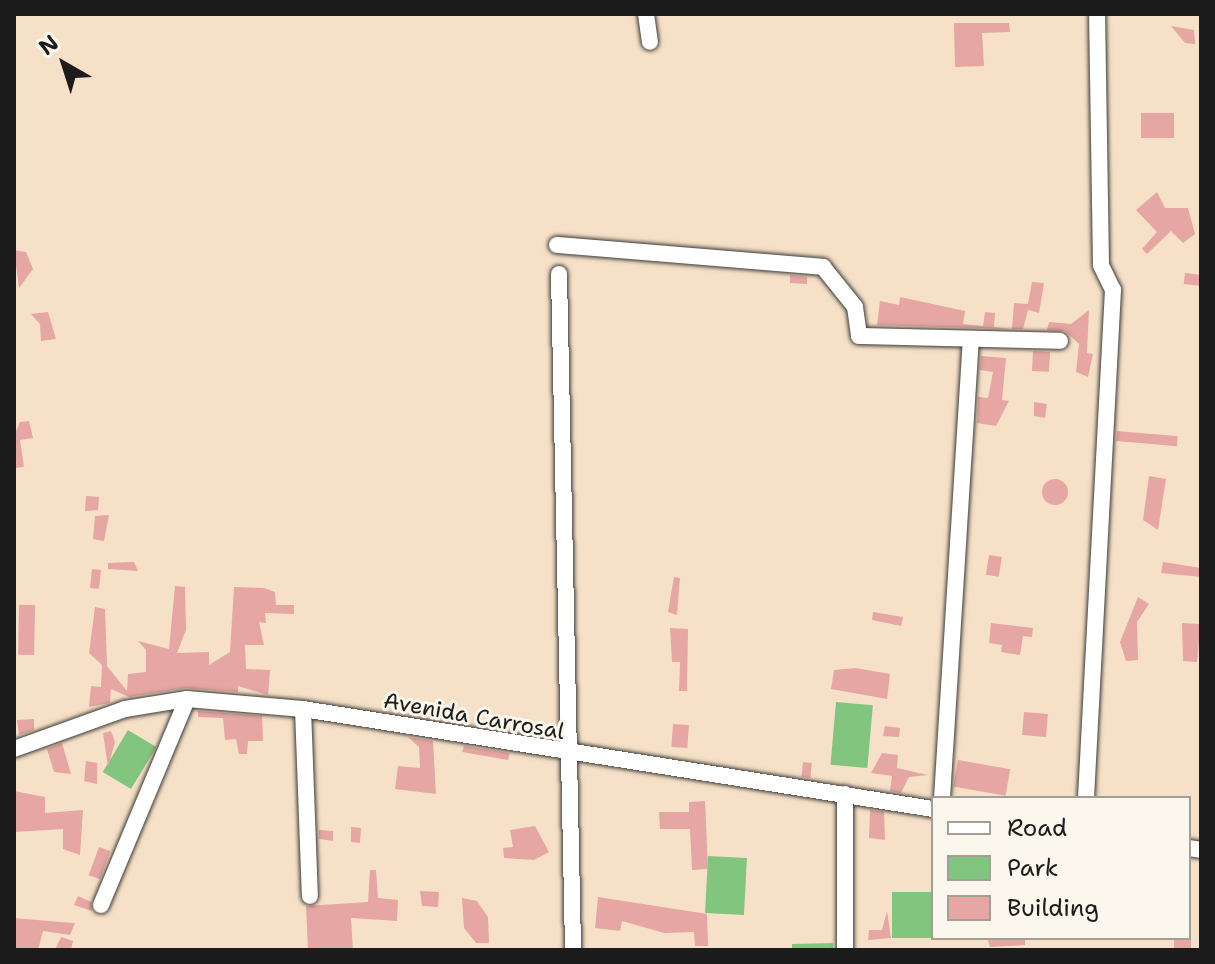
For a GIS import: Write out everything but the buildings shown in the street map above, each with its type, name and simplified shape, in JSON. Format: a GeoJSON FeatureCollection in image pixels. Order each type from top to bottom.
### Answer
{"type":"FeatureCollection","features":[{"type":"Feature","properties":{"kind":"street"},"geometry":{"type":"LineString","coordinates":[[646,14],[650,42]]}},
{"type":"Feature","properties":{"kind":"street"},"geometry":{"type":"LineString","coordinates":[[1086,796],[1113,290],[1101,265],[1097,14]]}},
{"type":"Feature","properties":{"kind":"street"},"geometry":{"type":"LineString","coordinates":[[557,245],[823,267],[855,307],[859,336],[1060,341]]}},
{"type":"Feature","properties":{"kind":"street"},"geometry":{"type":"LineString","coordinates":[[559,274],[565,753],[573,950]]}},
{"type":"Feature","properties":{"kind":"street"},"geometry":{"type":"LineString","coordinates":[[942,796],[971,339]]}},
{"type":"Feature","properties":{"kind":"street"},"geometry":{"type":"LineString","coordinates":[[101,905],[187,699]]}},
{"type":"Feature","properties":{"kind":"street","name":"Avenida Carrosal"},"geometry":{"type":"LineString","coordinates":[[14,749],[125,709],[187,699],[303,709],[931,809]]}},
{"type":"Feature","properties":{"kind":"street"},"geometry":{"type":"LineString","coordinates":[[303,709],[310,896]]}},
{"type":"Feature","properties":{"kind":"street"},"geometry":{"type":"LineString","coordinates":[[845,794],[845,950]]}},
{"type":"Feature","properties":{"kind":"green space"},"geometry":{"type":"Polygon","coordinates":[[[836,702],[873,705],[867,768],[831,765],[836,702]]]}},
{"type":"Feature","properties":{"kind":"green space"},"geometry":{"type":"Polygon","coordinates":[[[128,730],[156,747],[131,789],[103,772],[128,730]]]}},
{"type":"Feature","properties":{"kind":"green space"},"geometry":{"type":"Polygon","coordinates":[[[708,856],[747,858],[744,915],[705,913],[708,856]]]}},
{"type":"Feature","properties":{"kind":"green space"},"geometry":{"type":"Polygon","coordinates":[[[892,892],[931,892],[931,938],[892,938],[892,892]]]}},
{"type":"Feature","properties":{"kind":"green space"},"geometry":{"type":"Polygon","coordinates":[[[833,943],[833,950],[792,950],[792,944],[833,943]]]}}]}
